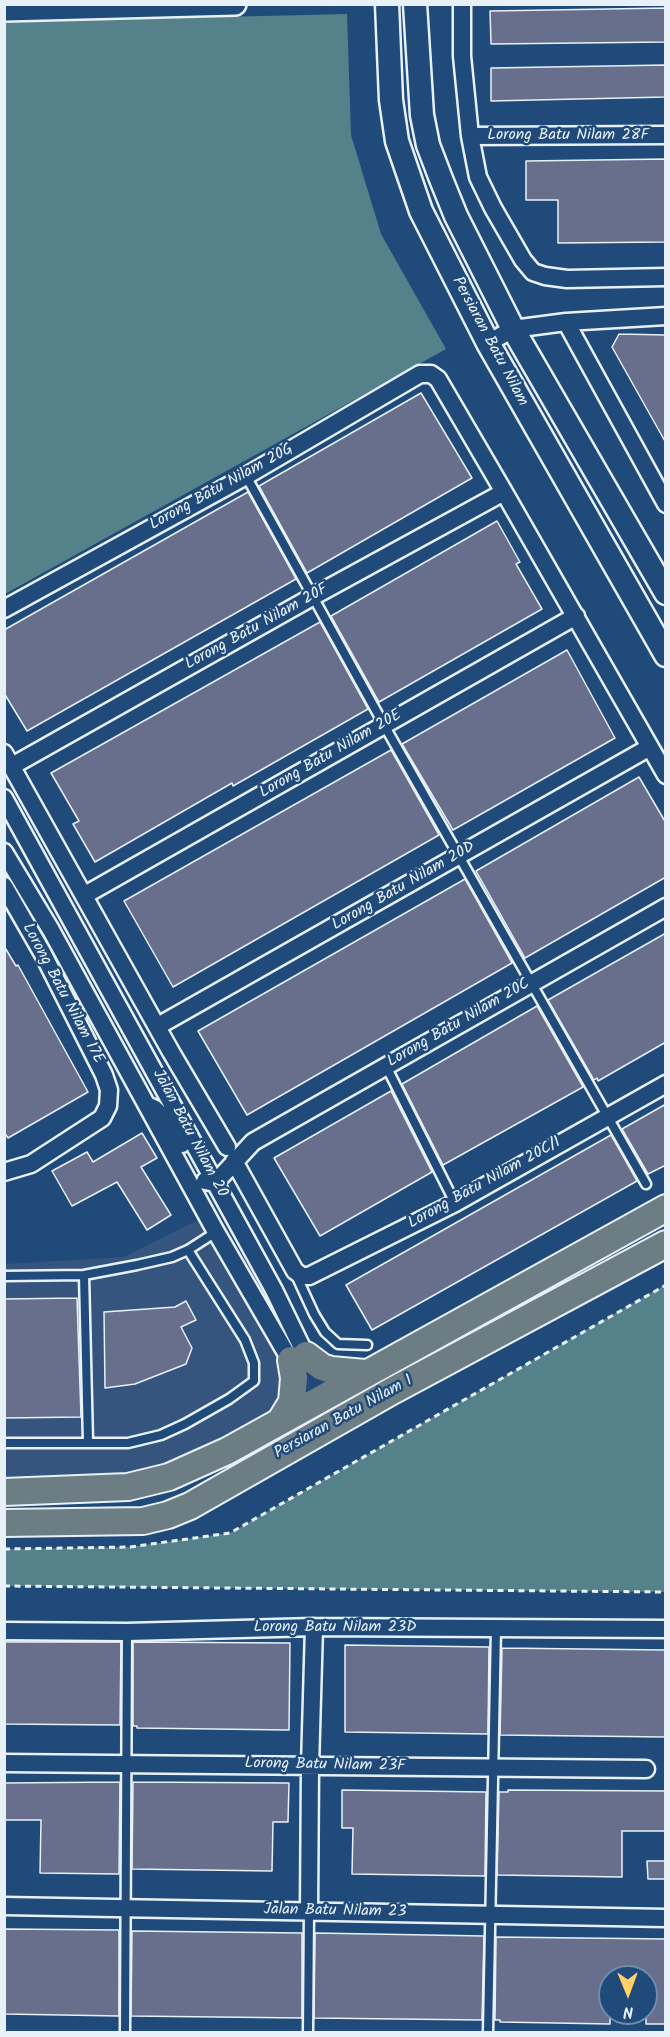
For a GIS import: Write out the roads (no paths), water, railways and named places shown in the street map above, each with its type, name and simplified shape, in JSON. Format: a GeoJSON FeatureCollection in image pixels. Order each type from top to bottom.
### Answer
{"type":"FeatureCollection","features":[{"type":"Feature","properties":{"kind":"main road","name":"Persiaran Batu Nilam"},"geometry":{"type":"LineString","coordinates":[[387,4],[391,100],[397,141],[421,211],[488,343],[666,655]]}},
{"type":"Feature","properties":{"kind":"main road","name":"Persiaran Batu Nilam"},"geometry":{"type":"LineString","coordinates":[[416,4],[420,91],[428,145],[456,216],[513,329],[666,593]]}},
{"type":"Feature","properties":{"kind":"main road","name":"Persiaran Batu Nilam 1"},"geometry":{"type":"LineString","coordinates":[[4,1492],[128,1486],[169,1477],[227,1451],[666,1208]]}},
{"type":"Feature","properties":{"kind":"main road","name":"Persiaran Batu Nilam 1"},"geometry":{"type":"LineString","coordinates":[[4,1523],[143,1521],[168,1515],[214,1492],[392,1390],[666,1244]]}},
{"type":"Feature","properties":{"kind":"main road"},"geometry":{"type":"LineString","coordinates":[[281,1420],[292,1402],[298,1357],[331,1370],[365,1373]]}},
{"type":"Feature","properties":{"kind":"main road"},"geometry":{"type":"LineString","coordinates":[[274,1456],[308,1426],[321,1400],[341,1405],[392,1390]]}},
{"type":"Feature","properties":{"kind":"main road"},"geometry":{"type":"LineString","coordinates":[[4,1500],[12,1500],[39,1491]]}},
{"type":"Feature","properties":{"kind":"street"},"geometry":{"type":"LineString","coordinates":[[4,10],[235,4]]}},
{"type":"Feature","properties":{"kind":"street"},"geometry":{"type":"LineString","coordinates":[[462,4],[462,56],[470,136],[478,177],[523,260],[533,272],[567,279],[666,277]]}},
{"type":"Feature","properties":{"kind":"street","name":"Lorong Batu Nilam 28F"},"geometry":{"type":"LineString","coordinates":[[470,136],[666,135]]}},
{"type":"Feature","properties":{"kind":"street"},"geometry":{"type":"LineString","coordinates":[[488,343],[513,329],[566,322],[663,320]]}},
{"type":"Feature","properties":{"kind":"street"},"geometry":{"type":"LineString","coordinates":[[566,322],[666,504]]}},
{"type":"Feature","properties":{"kind":"street","name":"Lorong Batu Nilam 20G"},"geometry":{"type":"LineString","coordinates":[[4,609],[246,476],[420,374],[431,374],[438,379],[504,492]]}},
{"type":"Feature","properties":{"kind":"street"},"geometry":{"type":"LineString","coordinates":[[504,492],[666,775]]}},
{"type":"Feature","properties":{"kind":"street","name":"Lorong Batu Nilam 20F"},"geometry":{"type":"LineString","coordinates":[[8,760],[504,492]]}},
{"type":"Feature","properties":{"kind":"street","name":"Lorong Batu Nilam 20E"},"geometry":{"type":"LineString","coordinates":[[85,895],[576,616]]}},
{"type":"Feature","properties":{"kind":"street","name":"Lorong Batu Nilam 20D"},"geometry":{"type":"LineString","coordinates":[[158,1026],[650,747]]}},
{"type":"Feature","properties":{"kind":"street"},"geometry":{"type":"LineString","coordinates":[[8,760],[298,1274]]}},
{"type":"Feature","properties":{"kind":"street","name":"Jalan Batu Nilam 20"},"geometry":{"type":"LineString","coordinates":[[4,798],[274,1290],[298,1357]]}},
{"type":"Feature","properties":{"kind":"street","name":"Jalan Batu Nilam 20"},"geometry":{"type":"LineString","coordinates":[[4,852],[51,930],[216,1232],[298,1357],[321,1400]]}},
{"type":"Feature","properties":{"kind":"street","name":"Jalan Batu Nilam 20"},"geometry":{"type":"LineString","coordinates":[[48,875],[39,875],[33,880],[52,916],[51,930]]}},
{"type":"Feature","properties":{"kind":"street","name":"Lorong Batu Nilam 17E"},"geometry":{"type":"LineString","coordinates":[[4,886],[43,954],[104,1075],[109,1090],[108,1106],[102,1118],[32,1164],[4,1172]]}},
{"type":"Feature","properties":{"kind":"street","name":"Lorong Batu Nilam 20C"},"geometry":{"type":"LineString","coordinates":[[215,1183],[230,1154],[666,907]]}},
{"type":"Feature","properties":{"kind":"street","name":"Lorong Batu Nilam 20C/1"},"geometry":{"type":"LineString","coordinates":[[298,1274],[309,1276],[455,1203],[666,1084]]}},
{"type":"Feature","properties":{"kind":"street"},"geometry":{"type":"LineString","coordinates":[[147,1105],[155,1109],[172,1125],[203,1180],[215,1183]]}},
{"type":"Feature","properties":{"kind":"street"},"geometry":{"type":"LineString","coordinates":[[199,1152],[230,1154]]}},
{"type":"Feature","properties":{"kind":"street"},"geometry":{"type":"LineString","coordinates":[[309,1912],[314,1627]]}},
{"type":"Feature","properties":{"kind":"street","name":"Lorong Batu Nilam 23D"},"geometry":{"type":"LineString","coordinates":[[4,1631],[128,1632],[314,1627],[666,1629]]}},
{"type":"Feature","properties":{"kind":"street","name":"Lorong Batu Nilam 23F"},"geometry":{"type":"LineString","coordinates":[[4,1763],[646,1769]]}},
{"type":"Feature","properties":{"kind":"street","name":"Jalan Batu Nilam 23"},"geometry":{"type":"LineString","coordinates":[[4,1906],[666,1918]]}},
{"type":"Feature","properties":{"kind":"lane"},"geometry":{"type":"LineString","coordinates":[[246,476],[384,725],[646,1184]]}},
{"type":"Feature","properties":{"kind":"lane"},"geometry":{"type":"LineString","coordinates":[[386,1066],[455,1203]]}},
{"type":"Feature","properties":{"kind":"lane"},"geometry":{"type":"LineString","coordinates":[[4,1276],[84,1275],[137,1265],[172,1257],[188,1250],[216,1232]]}},
{"type":"Feature","properties":{"kind":"lane"},"geometry":{"type":"LineString","coordinates":[[4,1443],[128,1443],[161,1435],[230,1400],[254,1382],[254,1363],[245,1340],[188,1250]]}},
{"type":"Feature","properties":{"kind":"lane"},"geometry":{"type":"LineString","coordinates":[[298,1274],[314,1314],[325,1332],[338,1344],[367,1345]]}},
{"type":"Feature","properties":{"kind":"lane"},"geometry":{"type":"LineString","coordinates":[[84,1275],[88,1442]]}},
{"type":"Feature","properties":{"kind":"lane"},"geometry":{"type":"LineString","coordinates":[[488,2032],[496,1628]]}},
{"type":"Feature","properties":{"kind":"lane"},"geometry":{"type":"LineString","coordinates":[[125,2032],[128,1632]]}},
{"type":"Feature","properties":{"kind":"lane"},"geometry":{"type":"LineString","coordinates":[[308,2032],[309,1912]]}}]}
